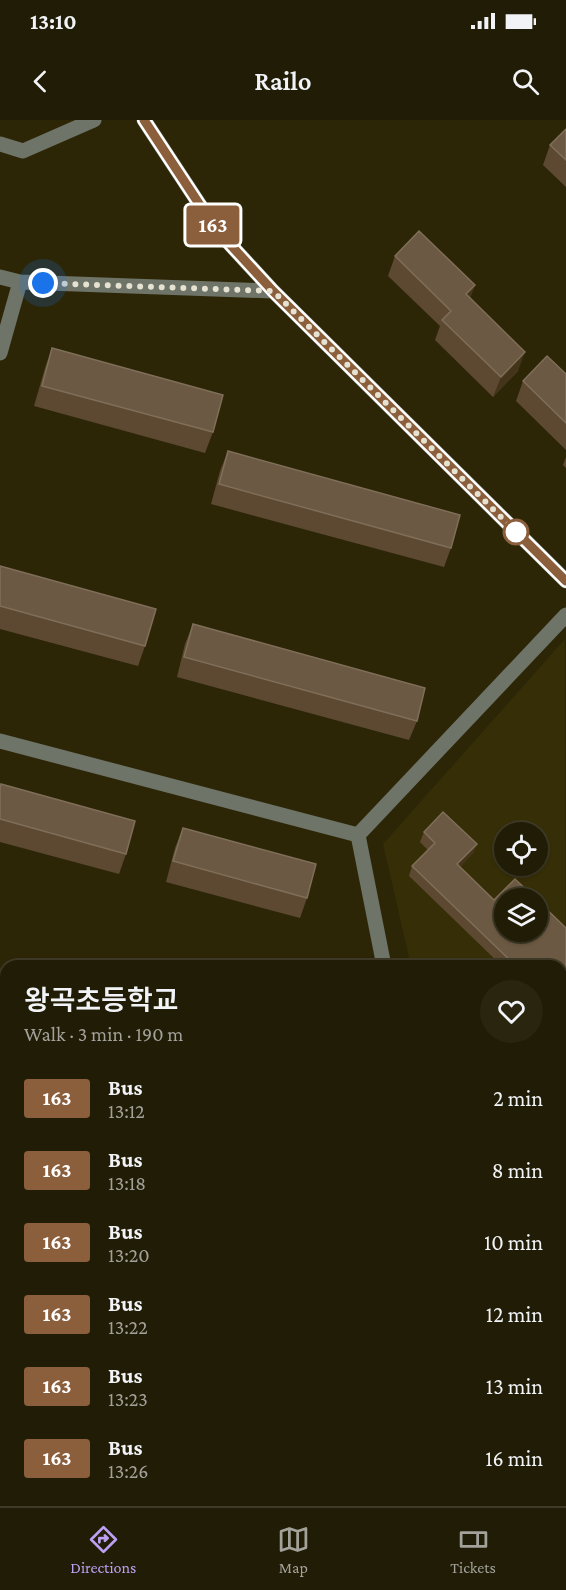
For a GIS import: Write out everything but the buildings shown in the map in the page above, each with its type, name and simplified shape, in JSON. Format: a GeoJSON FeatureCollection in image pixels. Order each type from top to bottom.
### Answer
{"type":"FeatureCollection","features":[{"type":"Feature","properties":{"kind":"street"},"geometry":{"type":"LineString","coordinates":[[0,144],[23,151],[94,120]]}},
{"type":"Feature","properties":{"kind":"street"},"geometry":{"type":"LineString","coordinates":[[144,120],[215,228],[273,291],[566,581]]}},
{"type":"Feature","properties":{"kind":"street"},"geometry":{"type":"LineString","coordinates":[[0,277],[20,282],[273,291]]}},
{"type":"Feature","properties":{"kind":"street"},"geometry":{"type":"LineString","coordinates":[[0,353],[20,282]]}},
{"type":"Feature","properties":{"kind":"street"},"geometry":{"type":"LineString","coordinates":[[358,835],[566,615]]}},
{"type":"Feature","properties":{"kind":"street"},"geometry":{"type":"LineString","coordinates":[[0,741],[358,835]]}},
{"type":"Feature","properties":{"kind":"street"},"geometry":{"type":"LineString","coordinates":[[358,835],[383,960]]}},
{"type":"Feature","properties":{"kind":"shaded area"},"geometry":{"type":"Polygon","coordinates":[[[565,639],[566,960],[410,960],[383,844],[565,639]]]}},
{"type":"Feature","properties":{"kind":"bus line","name":"163"},"geometry":{"type":"LineString","coordinates":[[144,120],[215,228],[273,291],[566,581]]}},
{"type":"Feature","properties":{"kind":"route"},"geometry":{"type":"LineString","coordinates":[[43,283],[273,291],[516,532]]}}]}
